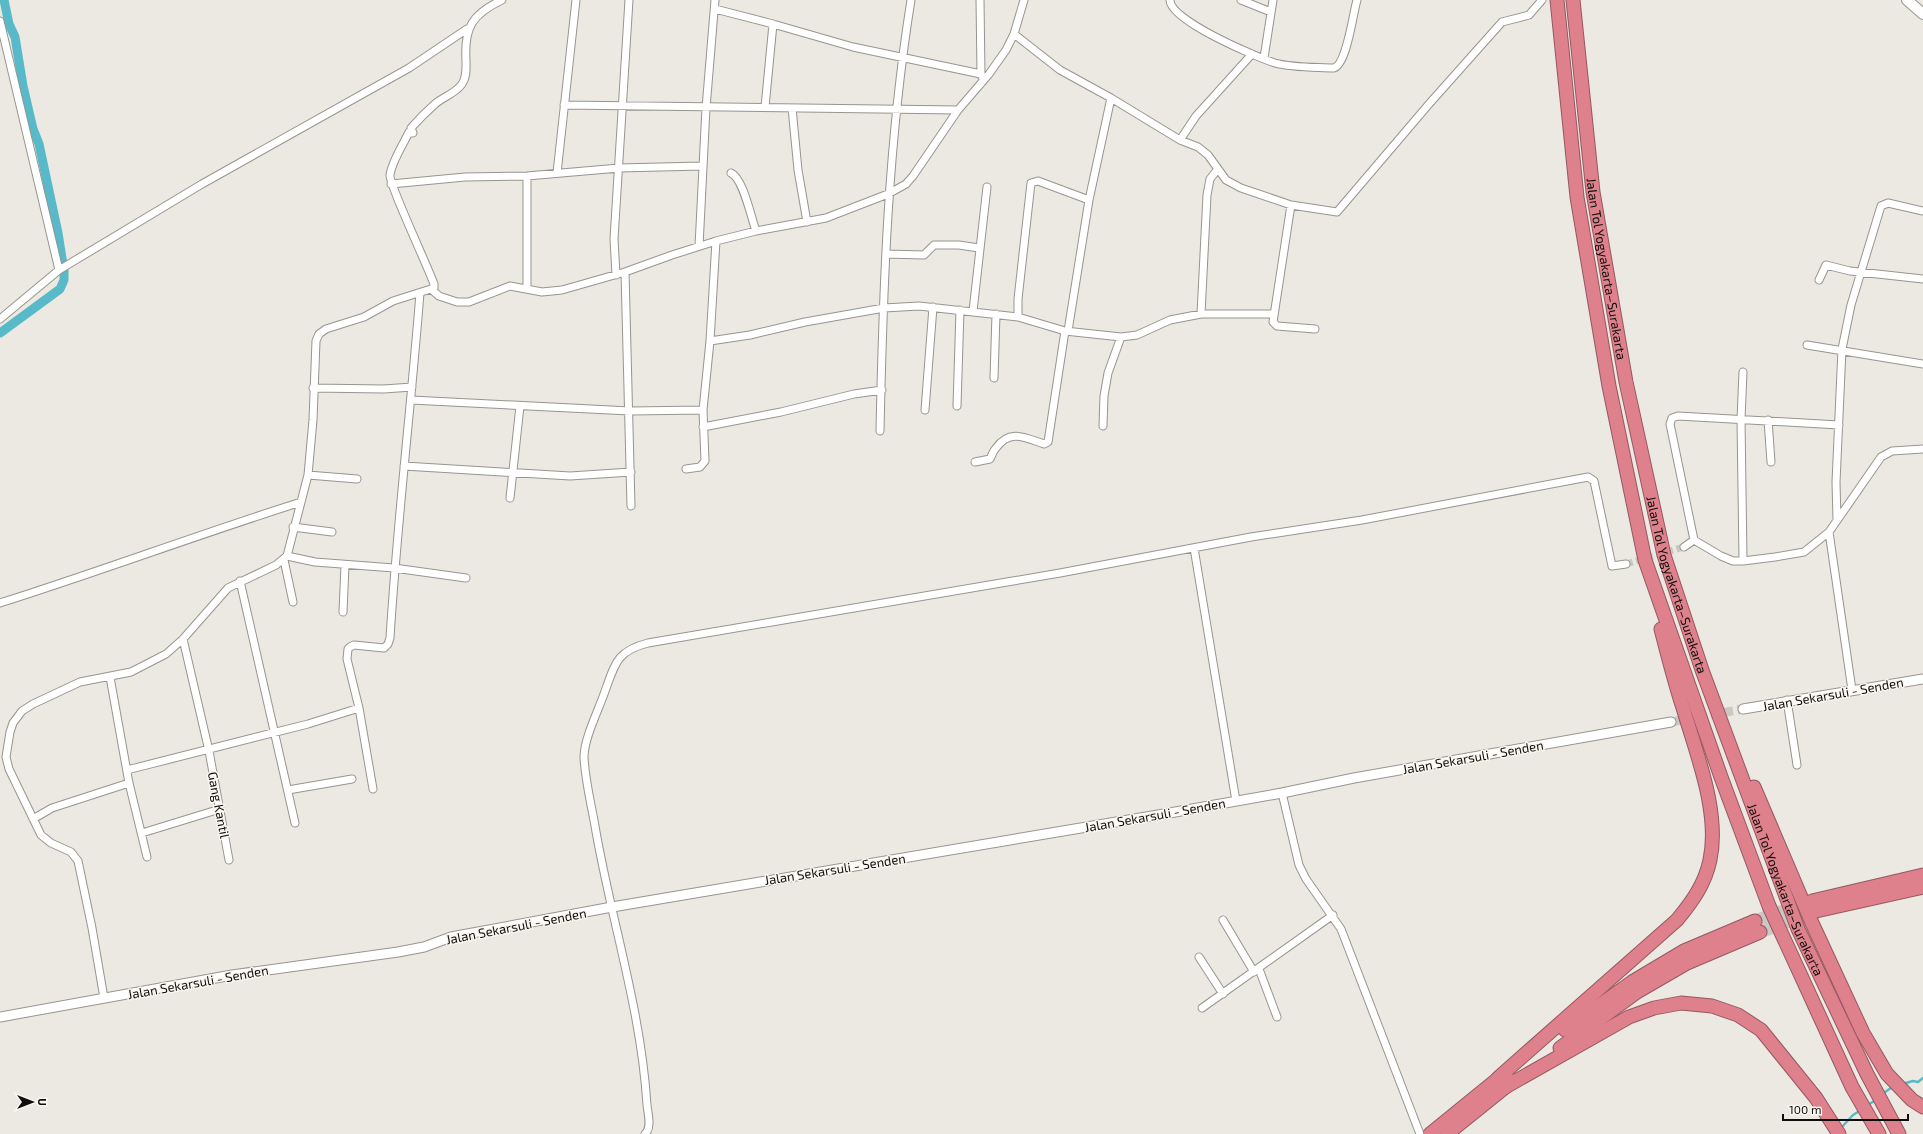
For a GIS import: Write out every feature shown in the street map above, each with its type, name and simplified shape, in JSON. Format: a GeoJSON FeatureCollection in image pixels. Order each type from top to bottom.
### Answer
{"type":"FeatureCollection","features":[{"type":"Feature","properties":{"kind":"highway","name":"Jalan Tol Yogyakarta–Surakarta"},"geometry":{"type":"LineString","coordinates":[[1556,0],[1577,197],[1609,386],[1645,560],[1720,778],[1769,906],[1852,1087],[1879,1134]]}},
{"type":"Feature","properties":{"kind":"highway","name":"Jalan Tol Yogyakarta–Surakarta"},"geometry":{"type":"LineString","coordinates":[[1574,0],[1593,192],[1626,382],[1664,555],[1702,670],[1798,929],[1867,1074],[1899,1134]]}},
{"type":"Feature","properties":{"kind":"highway"},"geometry":{"type":"LineString","coordinates":[[1447,1134],[1677,920],[1694,899],[1705,879],[1711,859],[1712,825],[1703,775],[1673,674],[1645,560]]}},
{"type":"Feature","properties":{"kind":"highway"},"geometry":{"type":"LineString","coordinates":[[1702,670],[1812,923],[1863,1033],[1887,1074],[1912,1100],[1923,1107]]}},
{"type":"Feature","properties":{"kind":"highway"},"geometry":{"type":"LineString","coordinates":[[1923,875],[1814,906],[1923,887]]}},
{"type":"Feature","properties":{"kind":"highway"},"geometry":{"type":"LineString","coordinates":[[1430,1134],[1503,1082],[1637,992],[1687,963],[1757,927]]}},
{"type":"Feature","properties":{"kind":"highway"},"geometry":{"type":"LineString","coordinates":[[1503,1082],[1629,1017],[1654,1008],[1681,1003],[1712,1006],[1738,1015],[1761,1030],[1811,1091],[1839,1134]]}},
{"type":"Feature","properties":{"kind":"main road"},"geometry":{"type":"LineString","coordinates":[[1907,0],[1923,14]]}},
{"type":"Feature","properties":{"kind":"street"},"geometry":{"type":"LineString","coordinates":[[0,319],[59,270],[202,184],[409,68],[467,30],[481,13],[502,0]]}},
{"type":"Feature","properties":{"kind":"street"},"geometry":{"type":"LineString","coordinates":[[557,173],[576,0]]}},
{"type":"Feature","properties":{"kind":"street"},"geometry":{"type":"LineString","coordinates":[[616,275],[614,240],[629,0]]}},
{"type":"Feature","properties":{"kind":"street"},"geometry":{"type":"LineString","coordinates":[[699,246],[702,166],[715,0]]}},
{"type":"Feature","properties":{"kind":"street"},"geometry":{"type":"LineString","coordinates":[[880,431],[888,194],[902,57],[911,0]]}},
{"type":"Feature","properties":{"kind":"street"},"geometry":{"type":"LineString","coordinates":[[980,0],[982,77]]}},
{"type":"Feature","properties":{"kind":"street"},"geometry":{"type":"LineString","coordinates":[[431,289],[439,296],[457,302],[468,302],[505,287],[516,287],[542,292],[562,290],[616,275],[716,241],[756,231],[826,218],[888,194],[906,184],[914,176],[982,77],[1003,55],[1014,34],[1024,0]]}},
{"type":"Feature","properties":{"kind":"street"},"geometry":{"type":"LineString","coordinates":[[1170,0],[1170,5],[1178,14],[1217,38],[1252,54],[1282,64],[1338,67],[1347,43],[1357,0]]}},
{"type":"Feature","properties":{"kind":"street"},"geometry":{"type":"LineString","coordinates":[[1241,0],[1271,12]]}},
{"type":"Feature","properties":{"kind":"street"},"geometry":{"type":"LineString","coordinates":[[1264,58],[1273,0]]}},
{"type":"Feature","properties":{"kind":"street"},"geometry":{"type":"LineString","coordinates":[[1014,34],[1060,70],[1111,98],[1180,140],[1198,147],[1208,155],[1226,180],[1241,188],[1291,205],[1337,212],[1429,104],[1502,22],[1530,15],[1542,0]]}},
{"type":"Feature","properties":{"kind":"street"},"geometry":{"type":"LineString","coordinates":[[715,9],[853,47],[902,57],[982,77]]}},
{"type":"Feature","properties":{"kind":"street"},"geometry":{"type":"LineString","coordinates":[[0,21],[59,270]]}},
{"type":"Feature","properties":{"kind":"street"},"geometry":{"type":"LineString","coordinates":[[765,107],[773,24]]}},
{"type":"Feature","properties":{"kind":"street"},"geometry":{"type":"LineString","coordinates":[[293,602],[286,558],[308,475],[313,420],[314,345],[319,334],[326,329],[364,317],[398,299],[431,289],[434,284],[390,180],[392,168],[409,132],[413,133],[411,128],[436,103],[451,95],[463,84],[466,75],[467,30]]}},
{"type":"Feature","properties":{"kind":"street"},"geometry":{"type":"LineString","coordinates":[[1180,140],[1196,116],[1252,54]]}},
{"type":"Feature","properties":{"kind":"street"},"geometry":{"type":"LineString","coordinates":[[975,462],[990,459],[999,444],[1016,435],[1025,436],[1044,444],[1048,442],[1089,200],[1111,98]]}},
{"type":"Feature","properties":{"kind":"street"},"geometry":{"type":"LineString","coordinates":[[564,105],[958,110]]}},
{"type":"Feature","properties":{"kind":"street"},"geometry":{"type":"LineString","coordinates":[[792,108],[799,176],[807,222]]}},
{"type":"Feature","properties":{"kind":"street"},"geometry":{"type":"LineString","coordinates":[[391,184],[464,177],[527,176],[619,168],[702,166]]}},
{"type":"Feature","properties":{"kind":"street"},"geometry":{"type":"LineString","coordinates":[[1201,314],[1207,195],[1210,179],[1218,169]]}},
{"type":"Feature","properties":{"kind":"street"},"geometry":{"type":"LineString","coordinates":[[731,173],[735,175],[741,184],[756,231]]}},
{"type":"Feature","properties":{"kind":"street"},"geometry":{"type":"LineString","coordinates":[[526,289],[527,176]]}},
{"type":"Feature","properties":{"kind":"street"},"geometry":{"type":"LineString","coordinates":[[1018,317],[1019,294],[1031,183],[1038,181],[1089,200]]}},
{"type":"Feature","properties":{"kind":"street"},"geometry":{"type":"LineString","coordinates":[[973,312],[986,187]]}},
{"type":"Feature","properties":{"kind":"street"},"geometry":{"type":"LineString","coordinates":[[1837,520],[1836,482],[1842,349],[1860,272],[1872,239],[1881,206],[1888,203],[1923,211]]}},
{"type":"Feature","properties":{"kind":"street"},"geometry":{"type":"LineString","coordinates":[[1291,205],[1273,314],[1273,322],[1277,326],[1315,330]]}},
{"type":"Feature","properties":{"kind":"street"},"geometry":{"type":"LineString","coordinates":[[686,469],[698,467],[704,463],[703,410],[710,341],[716,241]]}},
{"type":"Feature","properties":{"kind":"street"},"geometry":{"type":"LineString","coordinates":[[886,254],[924,255],[934,245],[959,245],[979,248]]}},
{"type":"Feature","properties":{"kind":"street"},"geometry":{"type":"LineString","coordinates":[[1819,280],[1826,265],[1860,272],[1923,279]]}},
{"type":"Feature","properties":{"kind":"street"},"geometry":{"type":"LineString","coordinates":[[625,272],[630,411],[631,506]]}},
{"type":"Feature","properties":{"kind":"street"},"geometry":{"type":"LineString","coordinates":[[373,789],[359,708],[351,678],[348,649],[352,645],[384,648],[388,644],[420,293]]}},
{"type":"Feature","properties":{"kind":"street"},"geometry":{"type":"LineString","coordinates":[[710,341],[750,335],[805,322],[884,308],[933,307],[996,314],[1018,317],[1067,331],[1121,337],[1137,335],[1170,320],[1201,314],[1273,314]]}},
{"type":"Feature","properties":{"kind":"street"},"geometry":{"type":"LineString","coordinates":[[925,410],[933,307]]}},
{"type":"Feature","properties":{"kind":"street"},"geometry":{"type":"LineString","coordinates":[[957,406],[960,310]]}},
{"type":"Feature","properties":{"kind":"street"},"geometry":{"type":"LineString","coordinates":[[994,378],[996,314]]}},
{"type":"Feature","properties":{"kind":"street"},"geometry":{"type":"LineString","coordinates":[[1103,426],[1104,396],[1108,373],[1121,337]]}},
{"type":"Feature","properties":{"kind":"street"},"geometry":{"type":"LineString","coordinates":[[1807,345],[1842,349],[1923,364]]}},
{"type":"Feature","properties":{"kind":"street"},"geometry":{"type":"LineString","coordinates":[[1743,372],[1741,418],[1743,561]]}},
{"type":"Feature","properties":{"kind":"street"},"geometry":{"type":"LineString","coordinates":[[313,388],[384,389],[412,387]]}},
{"type":"Feature","properties":{"kind":"street"},"geometry":{"type":"LineString","coordinates":[[703,427],[781,412],[854,394],[882,390]]}},
{"type":"Feature","properties":{"kind":"street"},"geometry":{"type":"LineString","coordinates":[[411,400],[630,411],[703,410]]}},
{"type":"Feature","properties":{"kind":"street"},"geometry":{"type":"LineString","coordinates":[[510,498],[520,406]]}},
{"type":"Feature","properties":{"kind":"street"},"geometry":{"type":"LineString","coordinates":[[1839,425],[1741,418],[1678,416],[1672,418],[1670,424],[1694,540],[1727,559],[1743,561],[1804,552],[1830,532],[1881,457],[1892,451],[1923,449]]}},
{"type":"Feature","properties":{"kind":"street"},"geometry":{"type":"LineString","coordinates":[[1768,420],[1772,462]]}},
{"type":"Feature","properties":{"kind":"street"},"geometry":{"type":"LineString","coordinates":[[404,466],[513,474],[570,476],[631,472]]}},
{"type":"Feature","properties":{"kind":"street"},"geometry":{"type":"LineString","coordinates":[[308,475],[357,479]]}},
{"type":"Feature","properties":{"kind":"street"},"geometry":{"type":"LineString","coordinates":[[645,1134],[649,1126],[641,1044],[636,1012],[598,842],[584,756],[588,737],[608,684],[617,663],[624,652],[648,642],[890,602],[1370,518],[1588,477],[1594,481],[1612,566],[1626,564]]}},
{"type":"Feature","properties":{"kind":"street"},"geometry":{"type":"LineString","coordinates":[[0,603],[75,580],[301,502]]}},
{"type":"Feature","properties":{"kind":"street"},"geometry":{"type":"LineString","coordinates":[[293,527],[332,532]]}},
{"type":"Feature","properties":{"kind":"street"},"geometry":{"type":"LineString","coordinates":[[1830,532],[1852,690]]}},
{"type":"Feature","properties":{"kind":"street"},"geometry":{"type":"LineString","coordinates":[[1684,547],[1694,540]]}},
{"type":"Feature","properties":{"kind":"street"},"geometry":{"type":"LineString","coordinates":[[1194,548],[1236,801]]}},
{"type":"Feature","properties":{"kind":"street"},"geometry":{"type":"LineString","coordinates":[[104,998],[78,861],[71,852],[47,840],[37,828],[7,763],[6,749],[13,723],[22,711],[33,704],[80,682],[110,677],[139,669],[166,654],[184,639],[222,593],[240,581],[286,558],[345,565],[394,568],[466,578]]}},
{"type":"Feature","properties":{"kind":"street"},"geometry":{"type":"LineString","coordinates":[[343,612],[345,565]]}},
{"type":"Feature","properties":{"kind":"street"},"geometry":{"type":"LineString","coordinates":[[240,581],[295,823]]}},
{"type":"Feature","properties":{"kind":"street","name":"Gang Kantil"},"geometry":{"type":"LineString","coordinates":[[184,639],[209,751],[229,860]]}},
{"type":"Feature","properties":{"kind":"street"},"geometry":{"type":"LineString","coordinates":[[110,677],[129,783],[147,857]]}},
{"type":"Feature","properties":{"kind":"street","name":"Jalan Sekarsuli - Senden"},"geometry":{"type":"LineString","coordinates":[[1743,709],[1788,700],[1923,679]]}},
{"type":"Feature","properties":{"kind":"street"},"geometry":{"type":"LineString","coordinates":[[1788,700],[1796,765]]}},
{"type":"Feature","properties":{"kind":"street"},"geometry":{"type":"LineString","coordinates":[[127,770],[209,751],[308,724],[359,708]]}},
{"type":"Feature","properties":{"kind":"street","name":"Jalan Sekarsuli - Senden"},"geometry":{"type":"LineString","coordinates":[[0,1017],[232,975],[424,947],[451,937],[612,907],[1164,814],[1282,793],[1360,777],[1672,722]]}},
{"type":"Feature","properties":{"kind":"street"},"geometry":{"type":"LineString","coordinates":[[288,790],[352,779]]}},
{"type":"Feature","properties":{"kind":"street"},"geometry":{"type":"LineString","coordinates":[[33,819],[52,808],[129,783]]}},
{"type":"Feature","properties":{"kind":"street"},"geometry":{"type":"LineString","coordinates":[[1282,793],[1301,870],[1306,880],[1333,915],[1341,929],[1420,1134]]}},
{"type":"Feature","properties":{"kind":"street"},"geometry":{"type":"LineString","coordinates":[[142,833],[220,809]]}},
{"type":"Feature","properties":{"kind":"street"},"geometry":{"type":"LineString","coordinates":[[1202,1008],[1333,915]]}},
{"type":"Feature","properties":{"kind":"street"},"geometry":{"type":"LineString","coordinates":[[1223,920],[1256,970],[1277,1017]]}},
{"type":"Feature","properties":{"kind":"street"},"geometry":{"type":"LineString","coordinates":[[1199,957],[1223,994]]}},
{"type":"Feature","properties":{"kind":"waterway"},"geometry":{"type":"LineString","coordinates":[[0,333],[60,289],[64,280],[58,233],[39,144],[33,129],[23,86],[15,37],[9,24],[4,0]]}},
{"type":"Feature","properties":{"kind":"waterway"},"geometry":{"type":"LineString","coordinates":[[1902,1084],[1913,1081],[1918,1082],[1923,1078]]}},
{"type":"Feature","properties":{"kind":"waterway"},"geometry":{"type":"LineString","coordinates":[[1882,1094],[1894,1086]]}},
{"type":"Feature","properties":{"kind":"waterway"},"geometry":{"type":"LineString","coordinates":[[1866,1106],[1876,1100]]}},
{"type":"Feature","properties":{"kind":"waterway"},"geometry":{"type":"LineString","coordinates":[[1841,1128],[1853,1115],[1861,1110]]}},
{"type":"Feature","properties":{"kind":"tunnel"},"geometry":{"type":"LineString","coordinates":[[1626,564],[1684,547]]}},
{"type":"Feature","properties":{"kind":"tunnel"},"geometry":{"type":"LineString","coordinates":[[1671,722],[1743,709]]}},
{"type":"Feature","properties":{"kind":"tunnel"},"geometry":{"type":"LineString","coordinates":[[1755,921],[1800,905]]}},
{"type":"Feature","properties":{"kind":"tunnel"},"geometry":{"type":"LineString","coordinates":[[1760,932],[1816,911]]}}]}
